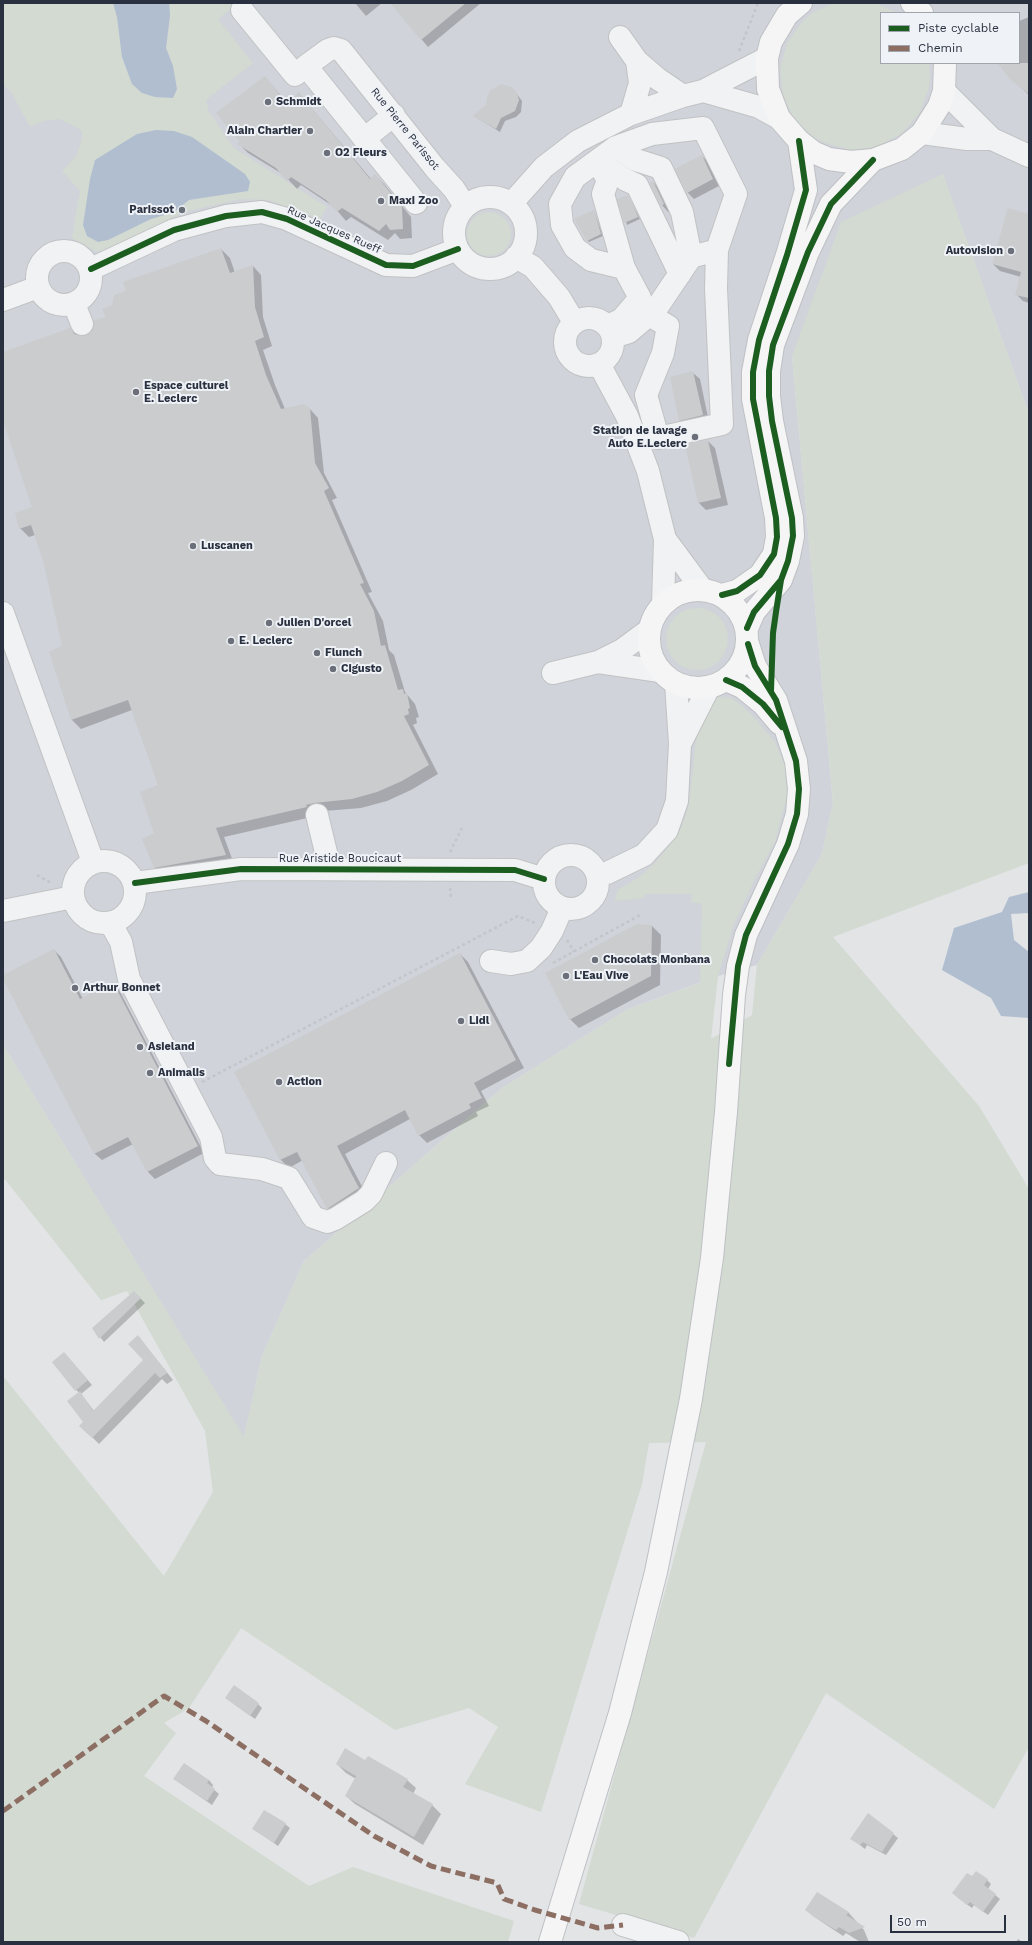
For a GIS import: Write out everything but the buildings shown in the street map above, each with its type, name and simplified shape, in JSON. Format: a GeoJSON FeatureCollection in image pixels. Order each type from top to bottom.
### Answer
{"type":"FeatureCollection","features":[{"type":"Feature","properties":{"kind":"main road"},"geometry":{"type":"LineString","coordinates":[[790,7],[771,42],[767,58],[768,89],[778,118],[799,141],[813,152],[829,159],[851,162],[873,160],[902,149],[922,133],[939,106],[944,90],[945,64]]}},
{"type":"Feature","properties":{"kind":"main road"},"geometry":{"type":"LineString","coordinates":[[722,595],[737,591],[760,575],[774,554],[777,537],[776,518],[753,400],[753,372],[759,340],[787,255],[806,190],[799,141]]}},
{"type":"Feature","properties":{"kind":"main road"},"geometry":{"type":"LineString","coordinates":[[718,684],[737,670],[744,658],[747,636],[754,612],[781,580],[788,561],[793,536],[792,518],[770,402],[769,371],[774,345],[808,252],[831,204],[873,160]]}},
{"type":"Feature","properties":{"kind":"main road"},"geometry":{"type":"LineString","coordinates":[[550,1942],[620,1713],[656,1572],[691,1399],[712,1258],[726,1112],[734,995],[738,966],[746,935],[788,844],[797,814],[799,789],[796,761],[776,700],[755,666],[738,609],[722,595],[702,589],[688,590],[674,595],[663,603],[654,616],[649,630],[649,644],[653,658],[668,677],[692,688],[718,684],[742,687],[763,704],[785,730]]}},
{"type":"Feature","properties":{"kind":"street"},"geometry":{"type":"LineString","coordinates":[[242,10],[295,75],[306,66],[416,203]]}},
{"type":"Feature","properties":{"kind":"street"},"geometry":{"type":"LineString","coordinates":[[620,37],[637,61],[658,79],[693,93],[759,107],[778,118]]}},
{"type":"Feature","properties":{"kind":"street","name":"Rue Pierre Parissot"},"geometry":{"type":"LineString","coordinates":[[306,66],[334,48],[341,50],[454,189],[465,206]]}},
{"type":"Feature","properties":{"kind":"street"},"geometry":{"type":"LineString","coordinates":[[511,204],[544,167],[578,141],[631,114],[693,93],[767,58]]}},
{"type":"Feature","properties":{"kind":"street"},"geometry":{"type":"LineString","coordinates":[[631,114],[640,83],[637,61]]}},
{"type":"Feature","properties":{"kind":"street"},"geometry":{"type":"LineString","coordinates":[[944,90],[992,139],[1029,156]]}},
{"type":"Feature","properties":{"kind":"street"},"geometry":{"type":"LineString","coordinates":[[364,139],[394,115]]}},
{"type":"Feature","properties":{"kind":"street"},"geometry":{"type":"LineString","coordinates":[[624,268],[592,260],[575,248],[562,225],[560,204],[575,177],[616,147],[652,134],[703,128],[736,194],[716,250],[716,288],[722,424],[658,438],[646,395],[663,353],[668,326],[649,315]]}},
{"type":"Feature","properties":{"kind":"street"},"geometry":{"type":"LineString","coordinates":[[922,133],[967,139],[992,139]]}},
{"type":"Feature","properties":{"kind":"street"},"geometry":{"type":"LineString","coordinates":[[616,147],[636,160],[661,168],[682,212],[686,265]]}},
{"type":"Feature","properties":{"kind":"street"},"geometry":{"type":"LineString","coordinates":[[597,161],[626,180],[637,185],[686,265]]}},
{"type":"Feature","properties":{"kind":"street"},"geometry":{"type":"LineString","coordinates":[[597,161],[608,180],[603,194],[624,268],[640,298],[610,332],[611,353],[606,360],[599,364],[585,366],[571,359],[567,353],[564,340],[566,333],[574,322],[588,317],[595,318],[610,332],[629,332],[656,309],[686,265],[716,250]]}},
{"type":"Feature","properties":{"kind":"street"},"geometry":{"type":"LineString","coordinates":[[488,197],[500,198],[511,204],[520,213],[524,224],[526,235],[523,247],[516,257],[502,266],[485,268],[474,265],[465,258],[458,249],[454,238],[454,226],[458,215],[465,206],[476,199],[488,197]]}},
{"type":"Feature","properties":{"kind":"street","name":"Rue Jacques Rueff"},"geometry":{"type":"LineString","coordinates":[[91,270],[174,230],[226,216],[262,212],[287,219],[386,265],[413,266],[435,259],[458,249]]}},
{"type":"Feature","properties":{"kind":"street"},"geometry":{"type":"LineString","coordinates":[[55,252],[73,252],[84,259],[91,270],[92,278],[87,294],[82,300],[74,304],[65,306],[49,301],[38,287],[37,279],[42,262],[55,252]]}},
{"type":"Feature","properties":{"kind":"street"},"geometry":{"type":"LineString","coordinates":[[516,257],[533,267],[559,297],[574,322]]}},
{"type":"Feature","properties":{"kind":"street"},"geometry":{"type":"LineString","coordinates":[[3,300],[38,287]]}},
{"type":"Feature","properties":{"kind":"street"},"geometry":{"type":"LineString","coordinates":[[74,304],[82,324]]}},
{"type":"Feature","properties":{"kind":"street"},"geometry":{"type":"LineString","coordinates":[[599,364],[627,416],[648,471],[665,539],[663,603]]}},
{"type":"Feature","properties":{"kind":"street"},"geometry":{"type":"LineString","coordinates":[[665,539],[702,589]]}},
{"type":"Feature","properties":{"kind":"street"},"geometry":{"type":"LineString","coordinates":[[3,613],[93,862]]}},
{"type":"Feature","properties":{"kind":"street"},"geometry":{"type":"LineString","coordinates":[[553,673],[598,662],[622,650],[649,630]]}},
{"type":"Feature","properties":{"kind":"street"},"geometry":{"type":"LineString","coordinates":[[597,875],[607,873],[644,854],[667,830],[677,801],[680,744],[668,677],[598,662]]}},
{"type":"Feature","properties":{"kind":"street"},"geometry":{"type":"LineString","coordinates":[[680,744],[718,684]]}},
{"type":"Feature","properties":{"kind":"street"},"geometry":{"type":"LineString","coordinates":[[317,815],[330,869]]}},
{"type":"Feature","properties":{"kind":"street"},"geometry":{"type":"LineString","coordinates":[[567,856],[582,858],[589,862],[597,875],[598,884],[591,900],[578,908],[562,908],[554,903],[544,888],[546,871],[552,863],[559,858],[567,856]]}},
{"type":"Feature","properties":{"kind":"street"},"geometry":{"type":"LineString","coordinates":[[106,861],[119,864],[135,883],[136,896],[132,909],[123,918],[111,924],[98,924],[86,919],[77,909],[73,897],[73,886],[77,876],[84,868],[93,862],[106,861]]}},
{"type":"Feature","properties":{"kind":"street","name":"Rue Aristide Boucicaut"},"geometry":{"type":"LineString","coordinates":[[135,883],[241,869],[515,870],[544,879]]}},
{"type":"Feature","properties":{"kind":"street"},"geometry":{"type":"LineString","coordinates":[[3,911],[73,897]]}},
{"type":"Feature","properties":{"kind":"street"},"geometry":{"type":"LineString","coordinates":[[492,961],[511,964],[527,961],[541,948],[552,930],[562,908]]}},
{"type":"Feature","properties":{"kind":"street"},"geometry":{"type":"LineString","coordinates":[[111,924],[121,942],[129,979],[188,1090],[211,1137],[216,1158],[220,1164],[262,1169],[289,1178],[314,1217],[327,1222],[335,1219],[364,1201],[370,1194],[386,1163]]}},
{"type":"Feature","properties":{"kind":"street"},"geometry":{"type":"LineString","coordinates":[[623,1925],[678,1942]]}},
{"type":"Feature","properties":{"kind":"path"},"geometry":{"type":"LineString","coordinates":[[739,52],[758,3]]}},
{"type":"Feature","properties":{"kind":"path"},"geometry":{"type":"LineString","coordinates":[[448,856],[462,828]]}},
{"type":"Feature","properties":{"kind":"path"},"geometry":{"type":"LineString","coordinates":[[450,887],[451,897]]}},
{"type":"Feature","properties":{"kind":"path"},"geometry":{"type":"LineString","coordinates":[[548,966],[640,915]]}},
{"type":"Feature","properties":{"kind":"path"},"geometry":{"type":"LineString","coordinates":[[188,1090],[518,916],[552,930],[565,938],[574,952]]}},
{"type":"Feature","properties":{"kind":"shaded area"},"geometry":{"type":"Polygon","coordinates":[[[3,3],[1029,3],[1029,414],[943,175],[792,356],[833,803],[822,854],[757,965],[718,976],[628,1009],[502,1088],[304,1261],[262,1356],[244,1438],[3,1045],[3,3]]]}},
{"type":"Feature","properties":{"kind":"shaded area"},"geometry":{"type":"Polygon","coordinates":[[[3,3],[113,3],[117,17],[173,66],[166,48],[170,15],[169,3],[238,3],[218,19],[253,63],[206,100],[209,112],[234,148],[327,207],[320,219],[268,200],[241,199],[184,212],[128,241],[97,252],[72,238],[80,191],[62,171],[76,156],[82,140],[82,131],[59,119],[43,121],[30,127],[11,92],[3,85],[3,3]]]}},
{"type":"Feature","properties":{"kind":"shaded area"},"geometry":{"type":"Polygon","coordinates":[[[834,3],[876,3],[895,12],[880,12],[880,64],[929,64],[930,79],[928,91],[919,114],[901,134],[877,147],[851,150],[825,143],[813,137],[794,119],[783,95],[780,69],[787,43],[802,22],[812,13],[834,3]]]}},
{"type":"Feature","properties":{"kind":"shaded area"},"geometry":{"type":"Polygon","coordinates":[[[943,174],[1029,414],[1029,863],[833,937],[979,1106],[1029,1189],[1029,1747],[994,1809],[826,1693],[694,1938],[579,1904],[706,1442],[649,1443],[642,1484],[541,1812],[465,1784],[498,1727],[469,1708],[395,1730],[241,1628],[189,1708],[164,1723],[176,1733],[144,1776],[309,1886],[353,1867],[514,1921],[508,1942],[3,1942],[3,1376],[164,1576],[213,1492],[205,1431],[127,1291],[101,1300],[3,1177],[3,1045],[244,1437],[262,1356],[304,1261],[502,1088],[628,1009],[700,983],[702,904],[691,902],[692,894],[645,894],[644,898],[614,901],[618,890],[639,877],[654,864],[669,846],[682,826],[689,804],[696,741],[700,725],[717,696],[731,698],[751,714],[775,742],[785,766],[787,797],[775,842],[756,877],[734,924],[718,976],[711,1039],[752,1015],[757,965],[822,854],[833,803],[792,356],[841,222],[943,174]]]}},
{"type":"Feature","properties":{"kind":"shaded area"},"geometry":{"type":"Polygon","coordinates":[[[485,212],[493,212],[505,218],[511,230],[511,238],[505,250],[493,256],[485,256],[473,250],[467,238],[467,230],[473,218],[485,212]]]}},
{"type":"Feature","properties":{"kind":"shaded area"},"geometry":{"type":"Polygon","coordinates":[[[697,608],[709,610],[719,617],[726,627],[728,639],[726,651],[719,661],[709,668],[697,670],[685,668],[675,661],[668,651],[666,639],[668,627],[675,617],[685,610],[697,608]]]}},
{"type":"Feature","properties":{"kind":"water"},"geometry":{"type":"Polygon","coordinates":[[[113,3],[169,3],[170,15],[166,48],[173,66],[177,89],[173,98],[155,97],[142,93],[132,84],[122,57],[117,17],[113,3]]]}},
{"type":"Feature","properties":{"kind":"water"},"geometry":{"type":"Polygon","coordinates":[[[156,130],[174,131],[192,137],[245,174],[250,182],[248,191],[189,200],[174,212],[151,219],[108,240],[98,242],[87,236],[83,225],[90,179],[95,160],[137,134],[156,130]]]}},
{"type":"Feature","properties":{"kind":"water"},"geometry":{"type":"Polygon","coordinates":[[[1029,892],[1029,913],[1011,914],[1014,940],[1029,952],[1029,1018],[1001,1016],[991,998],[942,970],[954,928],[1002,912],[1009,897],[1029,892]]]}},
{"type":"Feature","properties":{"kind":"marked path"},"geometry":{"type":"LineString","coordinates":[[3,1811],[164,1696],[206,1721],[374,1836],[431,1866],[497,1883],[504,1899],[535,1910],[598,1928],[623,1925]]}},
{"type":"Feature","properties":{"kind":"cycle path"},"geometry":{"type":"LineString","coordinates":[[722,595],[737,591],[760,575],[774,554],[777,537],[776,518],[753,399],[753,372],[759,340],[787,255],[806,190],[799,141]]}},
{"type":"Feature","properties":{"kind":"cycle path"},"geometry":{"type":"LineString","coordinates":[[771,691],[773,633],[781,580],[788,561],[793,536],[792,518],[772,421],[769,396],[769,371],[773,345],[808,252],[831,204],[873,160]]}},
{"type":"Feature","properties":{"kind":"cycle path"},"geometry":{"type":"LineString","coordinates":[[91,269],[174,230],[226,216],[262,212],[287,219],[386,265],[413,266],[458,249]]}},
{"type":"Feature","properties":{"kind":"cycle path"},"geometry":{"type":"LineString","coordinates":[[747,628],[754,612],[781,580]]}},
{"type":"Feature","properties":{"kind":"cycle path"},"geometry":{"type":"LineString","coordinates":[[729,1064],[738,966],[746,935],[788,844],[797,814],[799,789],[796,761],[776,700],[755,666],[748,644]]}},
{"type":"Feature","properties":{"kind":"cycle path"},"geometry":{"type":"LineString","coordinates":[[726,680],[742,687],[763,704],[782,727]]}},
{"type":"Feature","properties":{"kind":"cycle path"},"geometry":{"type":"LineString","coordinates":[[135,883],[241,869],[515,870],[544,879]]}},
{"type":"Feature","properties":{"kind":"place","name":"Schmidt"},"geometry":{"type":"Point","coordinates":[268,102]}},
{"type":"Feature","properties":{"kind":"place","name":"Alain Chartier"},"geometry":{"type":"Point","coordinates":[310,131]}},
{"type":"Feature","properties":{"kind":"place","name":"O2 Fleurs"},"geometry":{"type":"Point","coordinates":[327,153]}},
{"type":"Feature","properties":{"kind":"place","name":"Maxi Zoo"},"geometry":{"type":"Point","coordinates":[381,201]}},
{"type":"Feature","properties":{"kind":"place","name":"Parissot"},"geometry":{"type":"Point","coordinates":[182,210]}},
{"type":"Feature","properties":{"kind":"place","name":"Autovision"},"geometry":{"type":"Point","coordinates":[1011,251]}},
{"type":"Feature","properties":{"kind":"place","name":"Espace culturel E. Leclerc"},"geometry":{"type":"Point","coordinates":[136,392]}},
{"type":"Feature","properties":{"kind":"place","name":"Station de lavage Auto E.Leclerc"},"geometry":{"type":"Point","coordinates":[695,437]}},
{"type":"Feature","properties":{"kind":"place","name":"Luscanen"},"geometry":{"type":"Point","coordinates":[193,546]}},
{"type":"Feature","properties":{"kind":"place","name":"Julien D'orcel"},"geometry":{"type":"Point","coordinates":[269,623]}},
{"type":"Feature","properties":{"kind":"place","name":"E. Leclerc"},"geometry":{"type":"Point","coordinates":[231,641]}},
{"type":"Feature","properties":{"kind":"place","name":"Flunch"},"geometry":{"type":"Point","coordinates":[317,653]}},
{"type":"Feature","properties":{"kind":"place","name":"Cigusto"},"geometry":{"type":"Point","coordinates":[333,669]}},
{"type":"Feature","properties":{"kind":"place","name":"Chocolats Monbana"},"geometry":{"type":"Point","coordinates":[595,960]}},
{"type":"Feature","properties":{"kind":"place","name":"L'Eau Vive"},"geometry":{"type":"Point","coordinates":[566,976]}},
{"type":"Feature","properties":{"kind":"place","name":"Arthur Bonnet"},"geometry":{"type":"Point","coordinates":[75,988]}},
{"type":"Feature","properties":{"kind":"place","name":"Lidl"},"geometry":{"type":"Point","coordinates":[461,1021]}},
{"type":"Feature","properties":{"kind":"place","name":"Asieland"},"geometry":{"type":"Point","coordinates":[140,1047]}},
{"type":"Feature","properties":{"kind":"place","name":"Animalis"},"geometry":{"type":"Point","coordinates":[150,1073]}},
{"type":"Feature","properties":{"kind":"place","name":"Action"},"geometry":{"type":"Point","coordinates":[279,1082]}}]}
